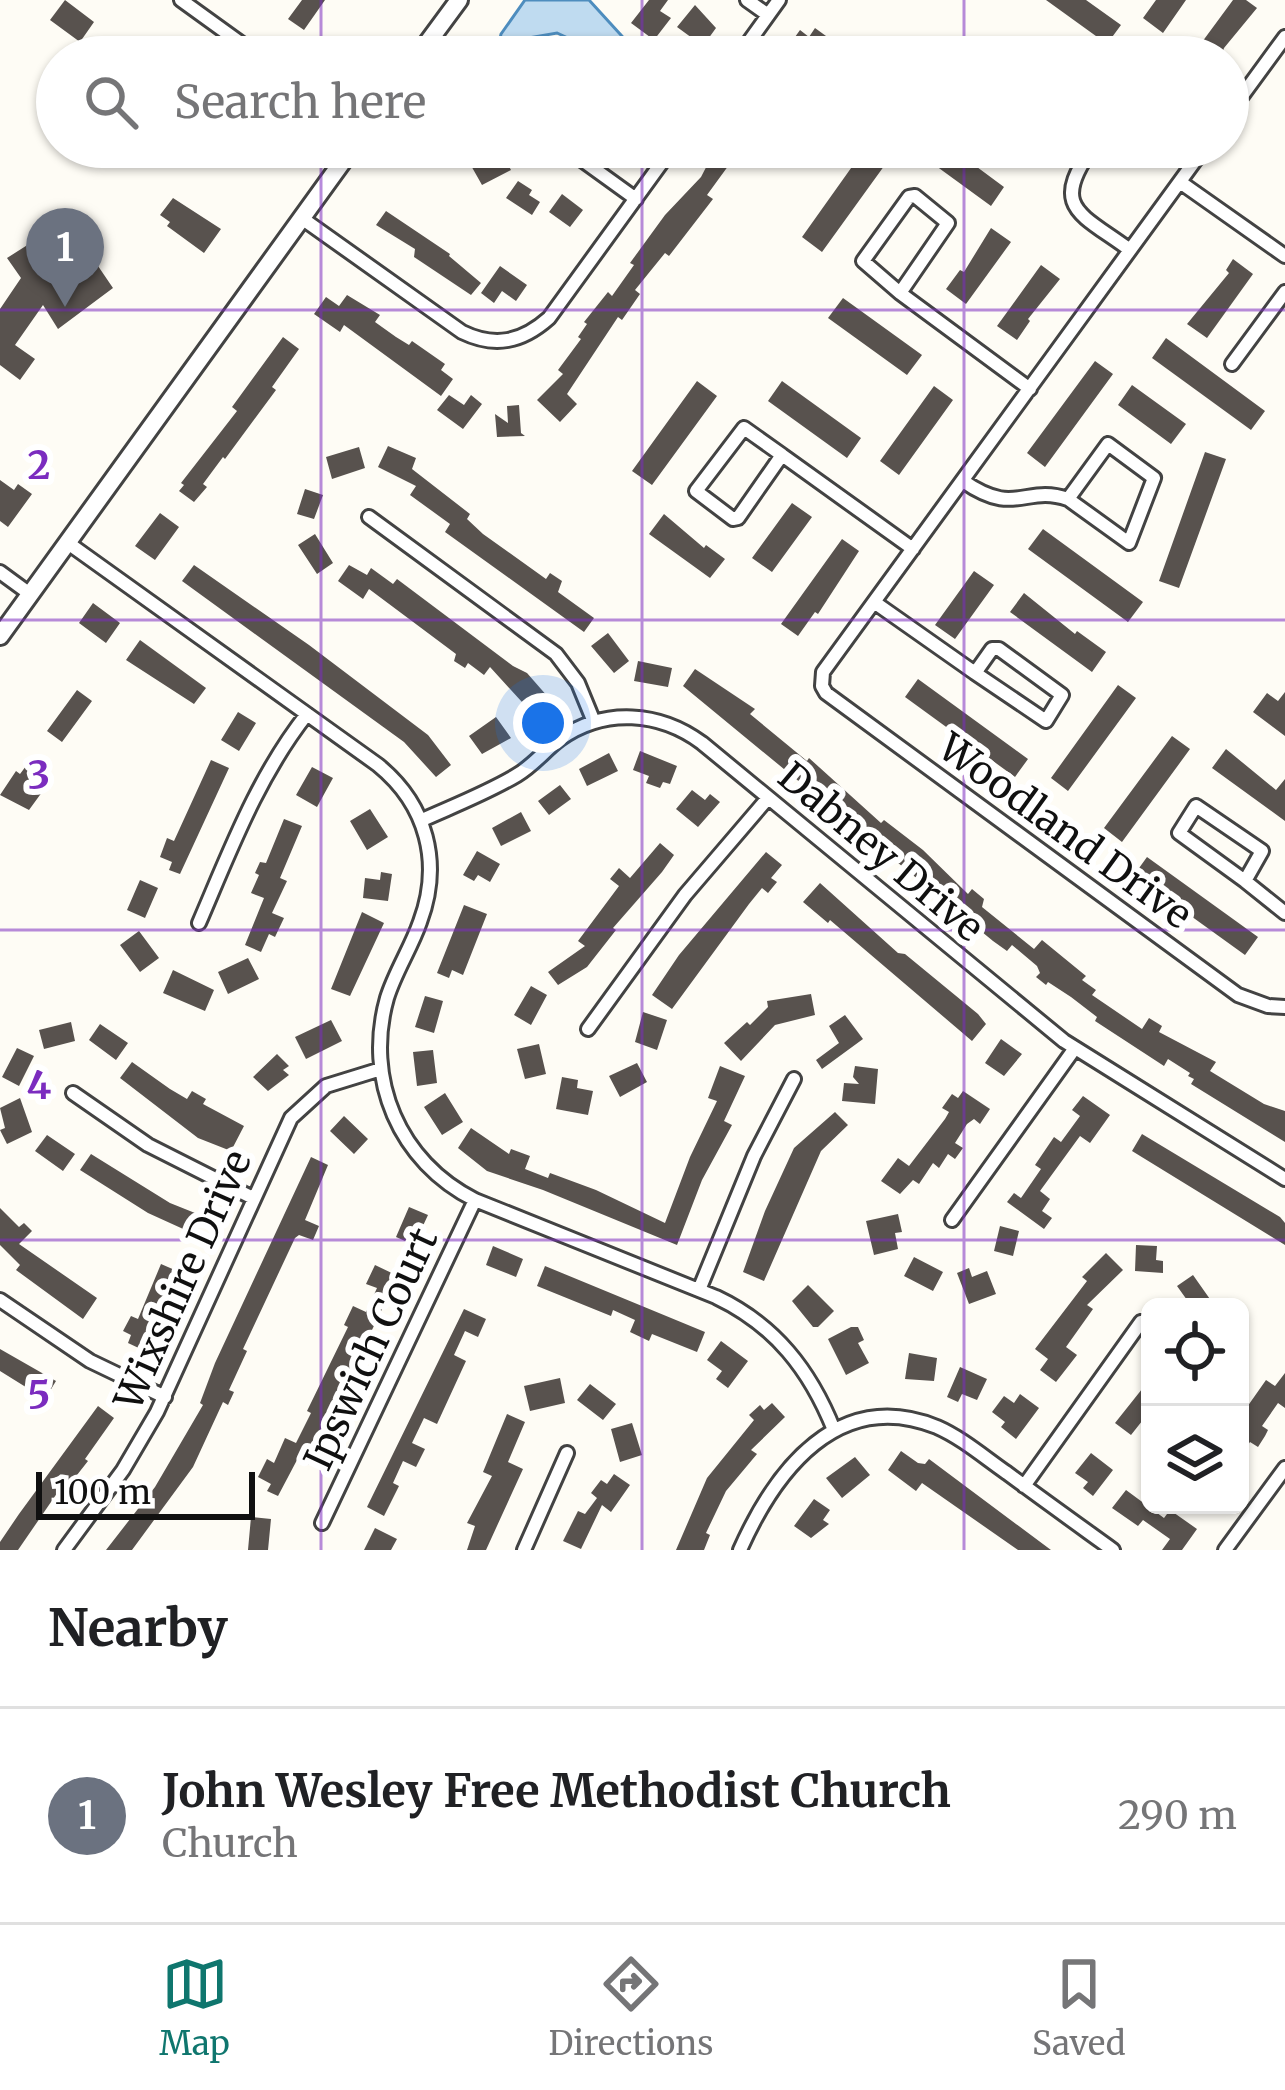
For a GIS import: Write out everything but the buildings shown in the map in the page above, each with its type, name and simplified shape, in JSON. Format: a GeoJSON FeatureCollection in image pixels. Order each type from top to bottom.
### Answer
{"type":"FeatureCollection","features":[{"type":"Feature","properties":{"kind":"street"},"geometry":{"type":"LineString","coordinates":[[181,0],[231,36]]}},
{"type":"Feature","properties":{"kind":"street"},"geometry":{"type":"LineString","coordinates":[[432,36],[459,0]]}},
{"type":"Feature","properties":{"kind":"street"},"geometry":{"type":"LineString","coordinates":[[747,0],[768,15]]}},
{"type":"Feature","properties":{"kind":"street"},"geometry":{"type":"LineString","coordinates":[[753,36],[779,0]]}},
{"type":"Feature","properties":{"kind":"street"},"geometry":{"type":"LineString","coordinates":[[1249,86],[1285,37]]}},
{"type":"Feature","properties":{"kind":"street"},"geometry":{"type":"LineString","coordinates":[[0,636],[338,168]]}},
{"type":"Feature","properties":{"kind":"street"},"geometry":{"type":"LineString","coordinates":[[593,168],[635,199]]}},
{"type":"Feature","properties":{"kind":"street"},"geometry":{"type":"LineString","coordinates":[[303,219],[463,332],[505,342],[528,335],[549,319],[658,168]]}},
{"type":"Feature","properties":{"kind":"street"},"geometry":{"type":"LineString","coordinates":[[1079,168],[1072,178],[1072,201],[1084,216],[1130,250]]}},
{"type":"Feature","properties":{"kind":"street"},"geometry":{"type":"LineString","coordinates":[[975,673],[997,648],[1060,693],[1061,700],[1043,722],[874,602],[1190,168]]}},
{"type":"Feature","properties":{"kind":"street"},"geometry":{"type":"LineString","coordinates":[[1180,182],[1285,256]]}},
{"type":"Feature","properties":{"kind":"street"},"geometry":{"type":"LineString","coordinates":[[900,293],[949,223],[913,195],[863,266],[1030,388]]}},
{"type":"Feature","properties":{"kind":"street"},"geometry":{"type":"LineString","coordinates":[[1232,364],[1285,292]]}},
{"type":"Feature","properties":{"kind":"street"},"geometry":{"type":"LineString","coordinates":[[782,455],[735,520],[697,494],[741,428],[782,455],[913,549]]}},
{"type":"Feature","properties":{"kind":"street"},"geometry":{"type":"LineString","coordinates":[[963,481],[1000,501],[1054,495],[1068,499],[1129,543],[1154,478],[1108,444],[1068,499]]}},
{"type":"Feature","properties":{"kind":"street"},"geometry":{"type":"LineString","coordinates":[[369,517],[556,654],[578,683],[594,722],[558,740],[522,772],[422,820]]}},
{"type":"Feature","properties":{"kind":"street"},"geometry":{"type":"LineString","coordinates":[[68,543],[389,774],[422,820],[431,862],[428,896],[387,1000],[380,1034],[388,1101],[409,1144],[435,1174],[475,1200],[699,1290],[751,1317],[787,1348],[815,1387],[834,1430]]}},
{"type":"Feature","properties":{"kind":"street"},"geometry":{"type":"LineString","coordinates":[[0,572],[30,594]]}},
{"type":"Feature","properties":{"kind":"street","name":"Woodland Drive"},"geometry":{"type":"LineString","coordinates":[[874,602],[823,672],[826,693],[1238,995],[1268,1006],[1285,1006]]}},
{"type":"Feature","properties":{"kind":"street"},"geometry":{"type":"LineString","coordinates":[[199,923],[252,803],[307,714]]}},
{"type":"Feature","properties":{"kind":"street","name":"Dabney Drive"},"geometry":{"type":"LineString","coordinates":[[594,722],[634,717],[679,728],[1075,1048],[1285,1179]]}},
{"type":"Feature","properties":{"kind":"street"},"geometry":{"type":"LineString","coordinates":[[588,1029],[686,895],[768,797]]}},
{"type":"Feature","properties":{"kind":"street"},"geometry":{"type":"LineString","coordinates":[[1245,881],[1262,851],[1196,806],[1179,833],[1285,913]]}},
{"type":"Feature","properties":{"kind":"street"},"geometry":{"type":"LineString","coordinates":[[952,1220],[1075,1048]]}},
{"type":"Feature","properties":{"kind":"street","name":"Wixshire Drive"},"geometry":{"type":"LineString","coordinates":[[64,1550],[123,1470],[165,1397],[280,1136],[304,1102],[345,1077],[381,1069]]}},
{"type":"Feature","properties":{"kind":"street"},"geometry":{"type":"LineString","coordinates":[[699,1290],[754,1156],[794,1079]]}},
{"type":"Feature","properties":{"kind":"street"},"geometry":{"type":"LineString","coordinates":[[73,1093],[160,1151],[253,1198]]}},
{"type":"Feature","properties":{"kind":"street","name":"Ipswich Court"},"geometry":{"type":"LineString","coordinates":[[322,1523],[475,1200]]}},
{"type":"Feature","properties":{"kind":"street"},"geometry":{"type":"LineString","coordinates":[[0,1300],[90,1361],[165,1397]]}},
{"type":"Feature","properties":{"kind":"street"},"geometry":{"type":"LineString","coordinates":[[1024,1486],[1141,1322]]}},
{"type":"Feature","properties":{"kind":"street"},"geometry":{"type":"LineString","coordinates":[[740,1550],[784,1473],[813,1444],[834,1430],[873,1418],[920,1422],[958,1438],[1113,1550]]}},
{"type":"Feature","properties":{"kind":"street"},"geometry":{"type":"LineString","coordinates":[[524,1550],[567,1453]]}},
{"type":"Feature","properties":{"kind":"street"},"geometry":{"type":"LineString","coordinates":[[1225,1550],[1285,1468]]}},
{"type":"Feature","properties":{"kind":"water"},"geometry":{"type":"Polygon","coordinates":[[[525,0],[589,0],[622,36],[501,36],[525,0]]]}},
{"type":"Feature","properties":{"kind":"place","name":"John Wesley Free Methodist Church"},"geometry":{"type":"Point","coordinates":[65,307]}}]}
